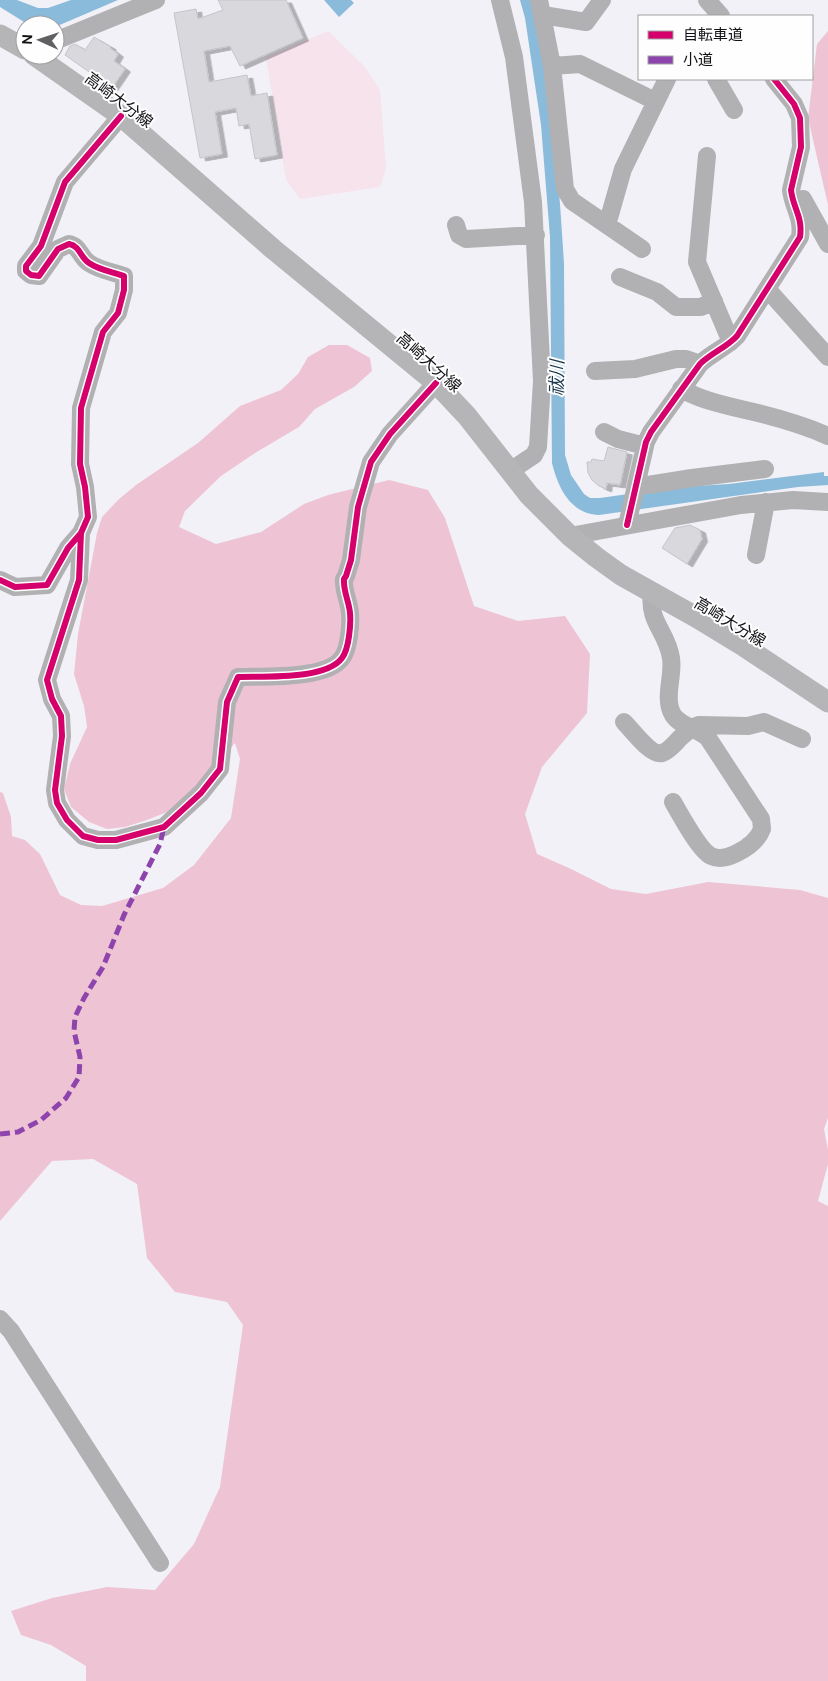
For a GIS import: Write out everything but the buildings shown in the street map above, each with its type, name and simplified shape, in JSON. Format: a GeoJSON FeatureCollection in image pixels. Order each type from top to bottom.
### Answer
{"type":"FeatureCollection","features":[{"type":"Feature","properties":{"kind":"main road"},"geometry":{"type":"LineString","coordinates":[[0,35],[15,43]]}},
{"type":"Feature","properties":{"kind":"main road","name":"高崎大分線"},"geometry":{"type":"LineString","coordinates":[[48,65],[121,116],[273,249],[436,383],[467,416],[529,495],[570,536],[621,575],[742,645],[828,702]]}},
{"type":"Feature","properties":{"kind":"street"},"geometry":{"type":"LineString","coordinates":[[65,37],[156,0]]}},
{"type":"Feature","properties":{"kind":"street"},"geometry":{"type":"LineString","coordinates":[[500,0],[514,57],[530,176],[536,235],[542,381],[540,440],[538,447],[534,455],[510,471]]}},
{"type":"Feature","properties":{"kind":"street"},"geometry":{"type":"LineString","coordinates":[[602,0],[586,22],[541,7],[552,66],[565,189],[572,201],[642,249]]}},
{"type":"Feature","properties":{"kind":"street"},"geometry":{"type":"LineString","coordinates":[[707,0],[720,15]]}},
{"type":"Feature","properties":{"kind":"street"},"geometry":{"type":"LineString","coordinates":[[552,66],[580,64],[655,101]]}},
{"type":"Feature","properties":{"kind":"street"},"geometry":{"type":"LineString","coordinates":[[607,225],[622,169],[666,80]]}},
{"type":"Feature","properties":{"kind":"street"},"geometry":{"type":"LineString","coordinates":[[717,80],[734,110]]}},
{"type":"Feature","properties":{"kind":"street"},"geometry":{"type":"LineString","coordinates":[[627,521],[650,432],[700,364],[731,342],[768,290],[800,237],[801,220],[791,190],[800,157],[802,138],[800,118],[794,104],[775,80]]}},
{"type":"Feature","properties":{"kind":"street"},"geometry":{"type":"LineString","coordinates":[[0,580],[16,587],[47,584],[68,548],[81,533],[88,518],[80,464],[81,408],[103,332],[118,313],[124,290],[124,276],[92,265],[84,259],[78,247],[73,244],[65,244],[58,248],[39,276],[31,275],[26,270],[26,266],[41,246],[65,182],[121,116]]}},
{"type":"Feature","properties":{"kind":"street"},"geometry":{"type":"LineString","coordinates":[[707,156],[697,262],[731,342]]}},
{"type":"Feature","properties":{"kind":"street"},"geometry":{"type":"LineString","coordinates":[[800,157],[803,199],[828,244]]}},
{"type":"Feature","properties":{"kind":"street"},"geometry":{"type":"LineString","coordinates":[[456,225],[459,235],[466,239],[536,235]]}},
{"type":"Feature","properties":{"kind":"street"},"geometry":{"type":"LineString","coordinates":[[620,277],[657,292],[676,307],[701,307],[714,301]]}},
{"type":"Feature","properties":{"kind":"street"},"geometry":{"type":"LineString","coordinates":[[768,290],[828,358]]}},
{"type":"Feature","properties":{"kind":"street"},"geometry":{"type":"LineString","coordinates":[[595,371],[636,369],[676,359],[700,364]]}},
{"type":"Feature","properties":{"kind":"street"},"geometry":{"type":"LineString","coordinates":[[81,533],[79,580],[47,680],[52,699],[61,716],[62,736],[55,790],[57,802],[66,820],[83,836],[98,840],[116,840],[164,827],[201,793],[220,769],[227,702],[238,677],[308,674],[328,670],[342,658],[348,642],[350,613],[343,588],[344,579],[351,560],[358,507],[371,462],[390,434],[436,383]]}},
{"type":"Feature","properties":{"kind":"street"},"geometry":{"type":"LineString","coordinates":[[681,390],[720,405],[808,428],[828,436]]}},
{"type":"Feature","properties":{"kind":"street"},"geometry":{"type":"LineString","coordinates":[[604,432],[618,439],[645,446]]}},
{"type":"Feature","properties":{"kind":"street"},"geometry":{"type":"LineString","coordinates":[[635,489],[648,485],[765,468]]}},
{"type":"Feature","properties":{"kind":"street"},"geometry":{"type":"LineString","coordinates":[[570,536],[627,521],[766,502],[804,500],[828,502]]}},
{"type":"Feature","properties":{"kind":"street"},"geometry":{"type":"LineString","coordinates":[[756,555],[766,502]]}},
{"type":"Feature","properties":{"kind":"street"},"geometry":{"type":"LineString","coordinates":[[652,593],[650,605],[653,618],[668,644],[671,658],[669,705],[677,720],[708,738],[761,819],[762,829],[754,841],[740,851],[724,857],[710,856],[702,849],[673,802]]}},
{"type":"Feature","properties":{"kind":"street"},"geometry":{"type":"LineString","coordinates":[[624,722],[656,754],[667,750],[692,727],[705,725],[748,726],[764,722],[802,739]]}},
{"type":"Feature","properties":{"kind":"street"},"geometry":{"type":"LineString","coordinates":[[0,1319],[11,1331],[160,1563]]}},
{"type":"Feature","properties":{"kind":"shaded area"},"geometry":{"type":"Polygon","coordinates":[[[328,31],[365,67],[380,90],[386,168],[380,187],[300,199],[286,180],[266,57],[328,31]]]}},
{"type":"Feature","properties":{"kind":"shaded area"},"geometry":{"type":"Polygon","coordinates":[[[828,31],[828,205],[808,118],[817,44],[828,31]]]}},
{"type":"Feature","properties":{"kind":"shaded area"},"geometry":{"type":"Polygon","coordinates":[[[329,345],[347,345],[370,358],[372,371],[354,387],[315,409],[299,427],[221,476],[185,511],[179,527],[216,544],[261,532],[304,504],[328,495],[389,480],[428,490],[445,518],[474,606],[518,621],[565,616],[590,654],[587,713],[542,767],[525,814],[537,854],[611,889],[646,894],[708,882],[800,890],[828,898],[828,1118],[824,1129],[828,1150],[828,1164],[818,1201],[828,1206],[828,1681],[86,1681],[86,1666],[51,1645],[21,1635],[11,1611],[52,1598],[107,1587],[155,1590],[194,1544],[220,1487],[243,1325],[227,1302],[175,1292],[147,1258],[137,1184],[93,1159],[52,1161],[0,1221],[0,792],[3,793],[11,817],[12,836],[25,840],[40,854],[60,895],[81,905],[102,906],[163,888],[194,865],[231,818],[240,759],[235,743],[192,794],[172,810],[147,820],[125,827],[107,829],[89,822],[71,807],[64,789],[70,764],[87,727],[84,706],[74,674],[78,634],[97,533],[102,517],[136,485],[198,443],[240,406],[281,390],[298,374],[308,357],[329,345]]]}},
{"type":"Feature","properties":{"kind":"water"},"geometry":{"type":"Polygon","coordinates":[[[0,0],[17,0],[38,8],[48,8],[71,0],[118,0],[65,23],[65,15],[15,16],[0,7],[0,0]]]}},
{"type":"Feature","properties":{"kind":"water"},"geometry":{"type":"Polygon","coordinates":[[[324,0],[351,0],[354,3],[339,17],[324,0]]]}},
{"type":"Feature","properties":{"kind":"water","name":"祓川"},"geometry":{"type":"Polygon","coordinates":[[[520,0],[531,0],[537,22],[553,122],[564,263],[565,455],[571,475],[584,494],[590,498],[824,472],[824,476],[828,476],[828,485],[798,487],[599,515],[580,510],[567,498],[558,481],[552,463],[550,237],[541,125],[525,18],[520,0]]]}},
{"type":"Feature","properties":{"kind":"marked path"},"geometry":{"type":"LineString","coordinates":[[0,1134],[18,1132],[41,1120],[66,1098],[79,1077],[80,1057],[74,1031],[75,1017],[103,967],[124,915],[160,844],[164,827]]}},
{"type":"Feature","properties":{"kind":"cycle path"},"geometry":{"type":"LineString","coordinates":[[627,525],[646,442],[651,432],[700,364],[737,336],[800,237],[799,218],[791,190],[801,147],[800,118],[794,104],[775,80]]}},
{"type":"Feature","properties":{"kind":"cycle path"},"geometry":{"type":"LineString","coordinates":[[0,580],[15,587],[47,585],[68,548],[81,533],[88,517],[85,487],[80,464],[81,408],[103,332],[118,313],[124,290],[124,276],[102,269],[86,261],[78,249],[69,244],[58,249],[39,276],[31,275],[26,271],[26,266],[41,246],[65,182],[121,116]]}},
{"type":"Feature","properties":{"kind":"cycle path"},"geometry":{"type":"LineString","coordinates":[[81,533],[79,580],[47,680],[52,699],[61,716],[62,736],[55,790],[57,803],[67,820],[83,836],[98,840],[116,840],[164,827],[201,793],[220,769],[227,702],[238,677],[309,673],[323,670],[334,665],[342,658],[348,643],[350,623],[344,579],[351,560],[358,507],[371,462],[390,434],[436,383]]}}]}
